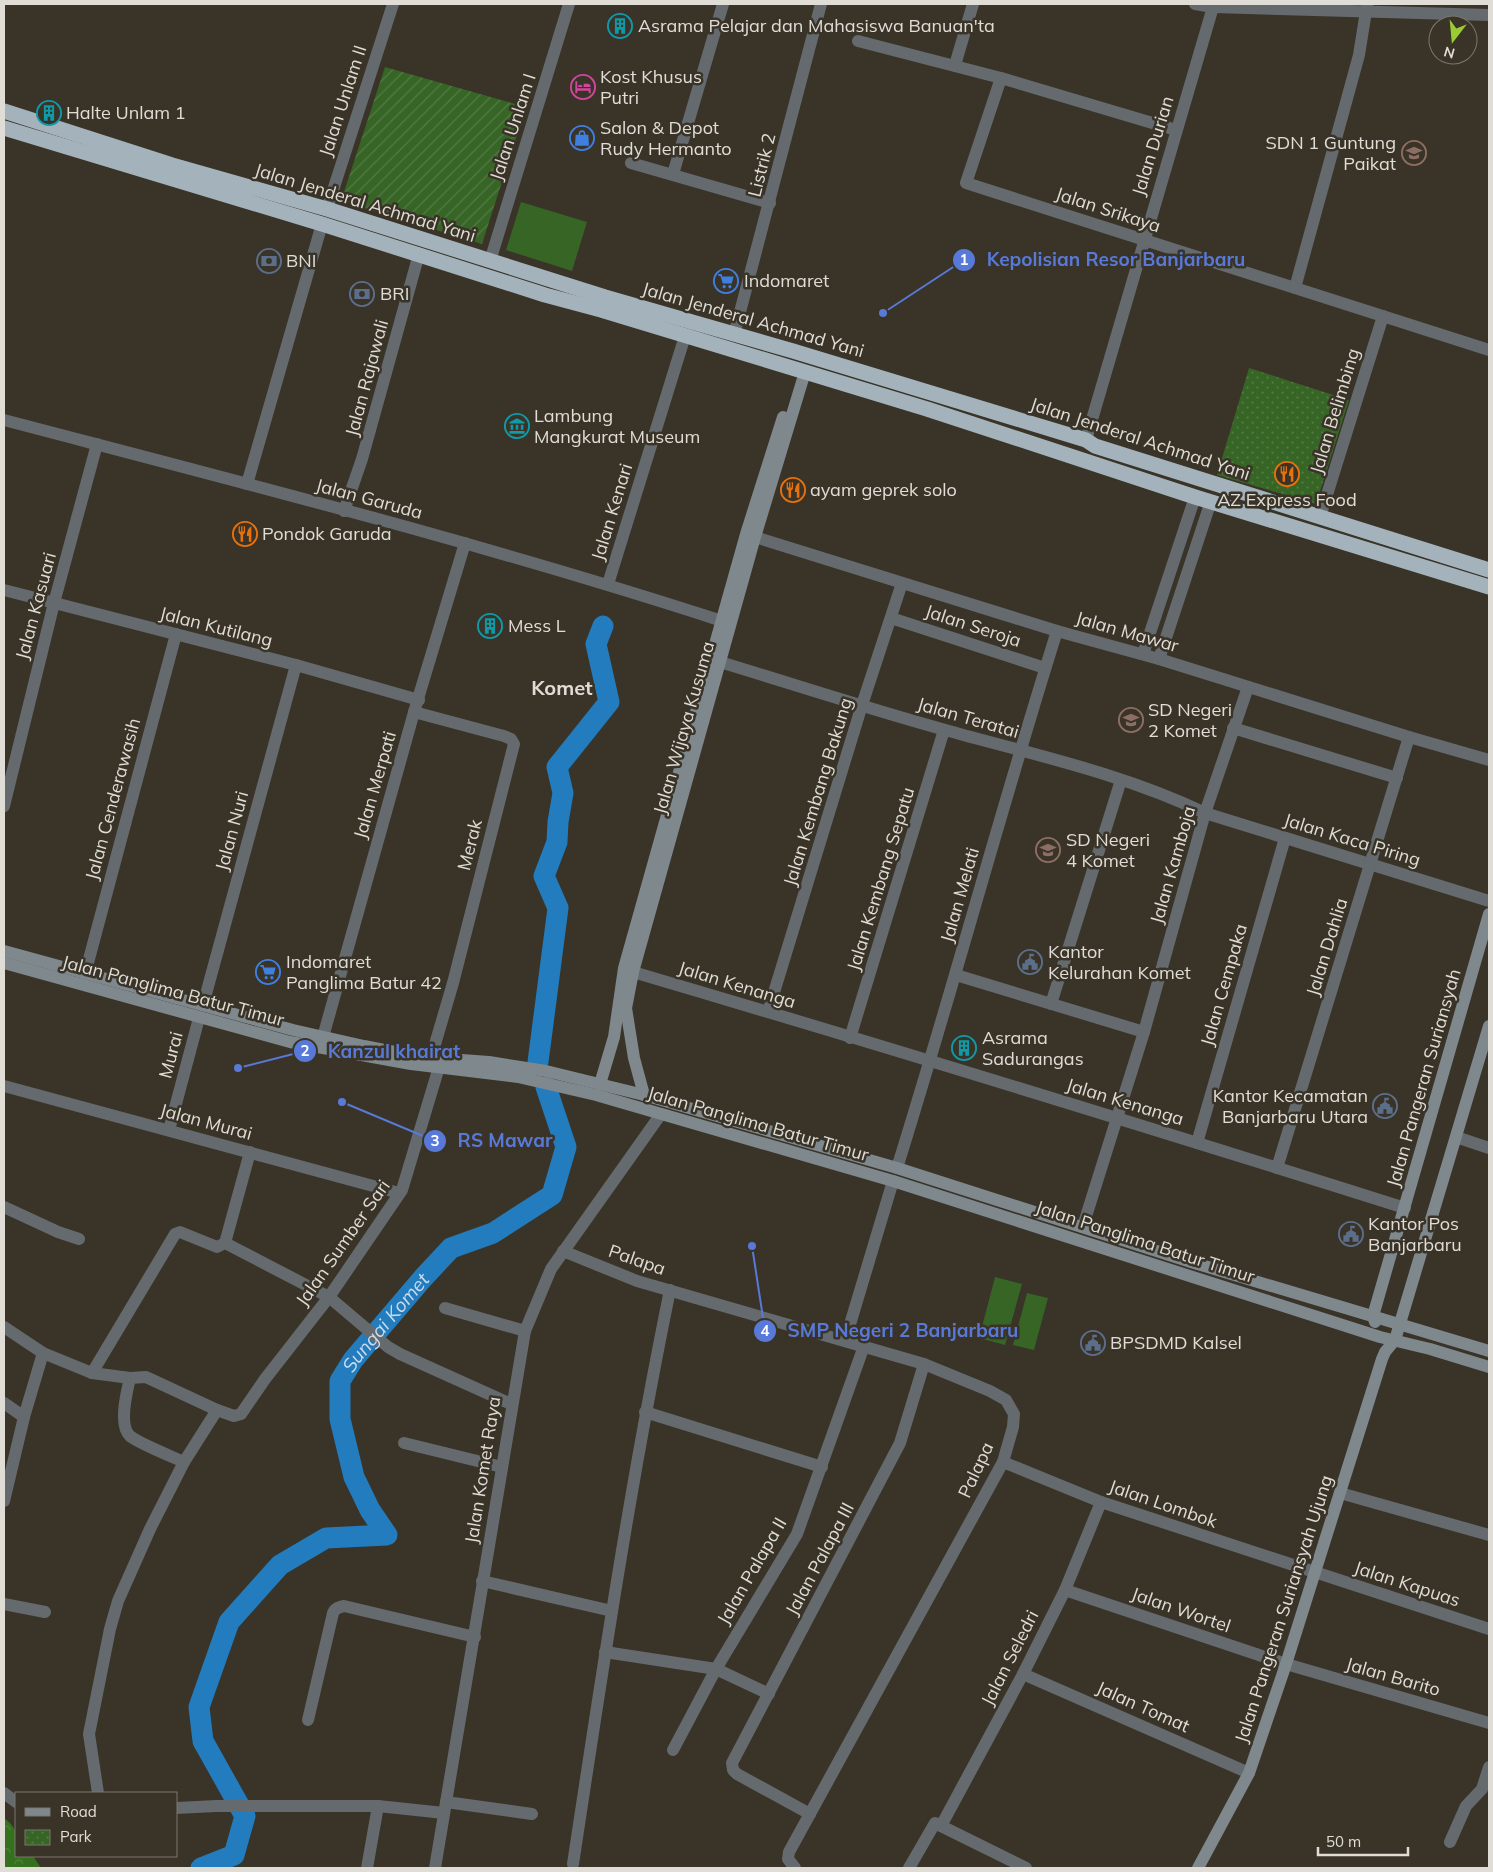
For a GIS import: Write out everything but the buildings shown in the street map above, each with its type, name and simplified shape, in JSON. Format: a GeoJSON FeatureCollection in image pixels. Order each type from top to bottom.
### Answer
{"type":"FeatureCollection","features":[{"type":"Feature","properties":{"kind":"highway","name":"Jalan Jenderal Achmad Yani"},"geometry":{"type":"LineString","coordinates":[[4,111],[325,216],[419,254],[528,281],[603,304],[734,335],[933,393],[1489,570]]}},
{"type":"Feature","properties":{"kind":"highway","name":"Jalan Jenderal Achmad Yani"},"geometry":{"type":"LineString","coordinates":[[4,128],[490,261],[528,281]]}},
{"type":"Feature","properties":{"kind":"highway","name":"Jalan Jenderal Achmad Yani"},"geometry":{"type":"LineString","coordinates":[[603,304],[686,336],[927,409],[1195,497],[1489,587]]}},
{"type":"Feature","properties":{"kind":"highway"},"geometry":{"type":"LineString","coordinates":[[927,409],[933,393]]}},
{"type":"Feature","properties":{"kind":"highway"},"geometry":{"type":"LineString","coordinates":[[1090,443],[1090,463]]}},
{"type":"Feature","properties":{"kind":"main road","name":"Jalan Wijaya Kusuma"},"geometry":{"type":"LineString","coordinates":[[644,1095],[632,1048],[626,1008],[633,972],[722,620],[746,534],[776,453],[802,371]]}},
{"type":"Feature","properties":{"kind":"main road","name":"Jalan Wijaya Kusuma"},"geometry":{"type":"LineString","coordinates":[[600,1084],[614,1037],[624,968],[720,662],[776,453]]}},
{"type":"Feature","properties":{"kind":"main road","name":"Jalan Pangeran Suriansyah"},"geometry":{"type":"LineString","coordinates":[[1373,1316],[1489,914]]}},
{"type":"Feature","properties":{"kind":"main road","name":"Jalan Panglima Batur Timur"},"geometry":{"type":"LineString","coordinates":[[4,951],[85,974],[121,990]]}},
{"type":"Feature","properties":{"kind":"main road","name":"Jalan Panglima Batur Timur"},"geometry":{"type":"LineString","coordinates":[[4,963],[121,990],[201,1012],[290,1042],[411,1064],[490,1062],[546,1070],[644,1095],[897,1168],[1191,1262],[1489,1351]]}},
{"type":"Feature","properties":{"kind":"main road","name":"Jalan Panglima Batur Timur"},"geometry":{"type":"LineString","coordinates":[[201,1012],[435,1062],[551,1084],[661,1114],[893,1181],[1380,1337],[1489,1367]]}},
{"type":"Feature","properties":{"kind":"main road"},"geometry":{"type":"LineString","coordinates":[[1395,1340],[1489,1026]]}},
{"type":"Feature","properties":{"kind":"main road"},"geometry":{"type":"LineString","coordinates":[[988,1211],[994,1205],[992,1198]]}},
{"type":"Feature","properties":{"kind":"main road"},"geometry":{"type":"LineString","coordinates":[[1040,1227],[1039,1220],[1044,1214]]}},
{"type":"Feature","properties":{"kind":"main road"},"geometry":{"type":"LineString","coordinates":[[1187,1274],[1192,1269],[1191,1262]]}},
{"type":"Feature","properties":{"kind":"main road"},"geometry":{"type":"LineString","coordinates":[[1236,1290],[1233,1281],[1239,1276]]}},
{"type":"Feature","properties":{"kind":"main road"},"geometry":{"type":"LineString","coordinates":[[1373,1316],[1385,1352]]}},
{"type":"Feature","properties":{"kind":"main road","name":"Jalan Pangeran Suriansyah Ujung"},"geometry":{"type":"LineString","coordinates":[[1198,1868],[1249,1773],[1286,1664],[1385,1352],[1395,1340]]}},
{"type":"Feature","properties":{"kind":"main road"},"geometry":{"type":"LineString","coordinates":[[1457,1357],[1461,1342]]}},
{"type":"Feature","properties":{"kind":"street","name":"Jalan Unlam II"},"geometry":{"type":"LineString","coordinates":[[247,484],[325,216],[393,4]]}},
{"type":"Feature","properties":{"kind":"street","name":"Jalan Unlam I"},"geometry":{"type":"LineString","coordinates":[[490,261],[569,4]]}},
{"type":"Feature","properties":{"kind":"street"},"geometry":{"type":"LineString","coordinates":[[673,174],[723,4]]}},
{"type":"Feature","properties":{"kind":"street"},"geometry":{"type":"LineString","coordinates":[[955,65],[973,4]]}},
{"type":"Feature","properties":{"kind":"street"},"geometry":{"type":"LineString","coordinates":[[1195,4],[1213,7],[1367,8],[1489,15]]}},
{"type":"Feature","properties":{"kind":"street","name":"Listrik 2"},"geometry":{"type":"LineString","coordinates":[[734,335],[770,203],[817,5]]}},
{"type":"Feature","properties":{"kind":"street","name":"Jalan Durian"},"geometry":{"type":"LineString","coordinates":[[1090,443],[1144,240],[1213,7]]}},
{"type":"Feature","properties":{"kind":"street"},"geometry":{"type":"LineString","coordinates":[[1295,288],[1359,55],[1367,8]]}},
{"type":"Feature","properties":{"kind":"street"},"geometry":{"type":"LineString","coordinates":[[858,41],[955,65],[1176,130]]}},
{"type":"Feature","properties":{"kind":"street","name":"Jalan Srikaya"},"geometry":{"type":"LineString","coordinates":[[1001,78],[966,183],[1489,350]]}},
{"type":"Feature","properties":{"kind":"street"},"geometry":{"type":"LineString","coordinates":[[631,163],[770,203]]}},
{"type":"Feature","properties":{"kind":"street","name":"Jalan Rajawali"},"geometry":{"type":"LineString","coordinates":[[344,511],[362,459],[419,254]]}},
{"type":"Feature","properties":{"kind":"street","name":"Jalan Belimbing"},"geometry":{"type":"LineString","coordinates":[[1320,517],[1382,316]]}},
{"type":"Feature","properties":{"kind":"street","name":"Jalan Kenari"},"geometry":{"type":"LineString","coordinates":[[608,584],[686,336]]}},
{"type":"Feature","properties":{"kind":"street","name":"Jalan Garuda"},"geometry":{"type":"LineString","coordinates":[[4,420],[465,543],[608,584],[722,620]]}},
{"type":"Feature","properties":{"kind":"street","name":"Jalan Kasuari"},"geometry":{"type":"LineString","coordinates":[[4,806],[54,603],[97,444]]}},
{"type":"Feature","properties":{"kind":"street"},"geometry":{"type":"LineString","coordinates":[[1143,654],[1195,497]]}},
{"type":"Feature","properties":{"kind":"street"},"geometry":{"type":"LineString","coordinates":[[1159,659],[1211,501]]}},
{"type":"Feature","properties":{"kind":"street","name":"Jalan Mawar"},"geometry":{"type":"LineString","coordinates":[[755,537],[1057,631],[1143,654],[1489,760]]}},
{"type":"Feature","properties":{"kind":"street","name":"Jalan Merpati"},"geometry":{"type":"LineString","coordinates":[[323,1037],[414,712],[465,543]]}},
{"type":"Feature","properties":{"kind":"street","name":"Jalan Kembang Bakung"},"geometry":{"type":"LineString","coordinates":[[768,1012],[862,705],[902,583]]}},
{"type":"Feature","properties":{"kind":"street","name":"Jalan Kutilang"},"geometry":{"type":"LineString","coordinates":[[4,590],[296,665],[419,700]]}},
{"type":"Feature","properties":{"kind":"street","name":"Jalan Seroja"},"geometry":{"type":"LineString","coordinates":[[891,618],[1045,668]]}},
{"type":"Feature","properties":{"kind":"street","name":"Jalan Melati"},"geometry":{"type":"LineString","coordinates":[[897,1168],[931,1060],[1020,751],[1057,631]]}},
{"type":"Feature","properties":{"kind":"street","name":"Jalan Cenderawasih"},"geometry":{"type":"LineString","coordinates":[[85,974],[176,634]]}},
{"type":"Feature","properties":{"kind":"street","name":"Jalan Teratai"},"geometry":{"type":"LineString","coordinates":[[720,662],[944,730],[1121,780],[1178,800],[1205,813]]}},
{"type":"Feature","properties":{"kind":"street","name":"Jalan Nuri"},"geometry":{"type":"LineString","coordinates":[[201,1012],[296,665]]}},
{"type":"Feature","properties":{"kind":"street","name":"Jalan Kamboja"},"geometry":{"type":"LineString","coordinates":[[1083,1226],[1144,1032],[1205,813],[1248,687]]}},
{"type":"Feature","properties":{"kind":"street","name":"Merak"},"geometry":{"type":"LineString","coordinates":[[414,712],[504,736],[511,739],[514,744],[453,983],[435,1062]]}},
{"type":"Feature","properties":{"kind":"street"},"geometry":{"type":"LineString","coordinates":[[1233,728],[1396,778]]}},
{"type":"Feature","properties":{"kind":"street","name":"Jalan Kembang Sepatu"},"geometry":{"type":"LineString","coordinates":[[850,1038],[944,730]]}},
{"type":"Feature","properties":{"kind":"street","name":"Jalan Dahlia"},"geometry":{"type":"LineString","coordinates":[[1277,1168],[1409,737]]}},
{"type":"Feature","properties":{"kind":"street"},"geometry":{"type":"LineString","coordinates":[[1051,1004],[1121,780]]}},
{"type":"Feature","properties":{"kind":"street","name":"Jalan Kaca Piring"},"geometry":{"type":"LineString","coordinates":[[1205,813],[1489,901]]}},
{"type":"Feature","properties":{"kind":"street","name":"Jalan Cempaka"},"geometry":{"type":"LineString","coordinates":[[1197,1143],[1285,838]]}},
{"type":"Feature","properties":{"kind":"street","name":"Jalan Kenanga"},"geometry":{"type":"LineString","coordinates":[[633,972],[850,1038],[931,1060],[1405,1208]]}},
{"type":"Feature","properties":{"kind":"street"},"geometry":{"type":"LineString","coordinates":[[956,976],[1144,1032]]}},
{"type":"Feature","properties":{"kind":"street","name":"Murai"},"geometry":{"type":"LineString","coordinates":[[169,1130],[201,1012]]}},
{"type":"Feature","properties":{"kind":"street","name":"Jalan Sumber Sari"},"geometry":{"type":"LineString","coordinates":[[218,1410],[234,1416],[244,1412],[265,1380],[329,1297],[405,1184],[435,1062]]}},
{"type":"Feature","properties":{"kind":"street","name":"Jalan Murai"},"geometry":{"type":"LineString","coordinates":[[4,1086],[399,1193]]}},
{"type":"Feature","properties":{"kind":"street","name":"Jalan Komet Raya"},"geometry":{"type":"LineString","coordinates":[[435,1868],[525,1330],[551,1269],[661,1114]]}},
{"type":"Feature","properties":{"kind":"street"},"geometry":{"type":"LineString","coordinates":[[1456,1137],[1489,1148]]}},
{"type":"Feature","properties":{"kind":"street"},"geometry":{"type":"LineString","coordinates":[[224,1243],[250,1152]]}},
{"type":"Feature","properties":{"kind":"street"},"geometry":{"type":"LineString","coordinates":[[845,1341],[893,1181]]}},
{"type":"Feature","properties":{"kind":"street"},"geometry":{"type":"LineString","coordinates":[[4,1207],[41,1225],[79,1239]]}},
{"type":"Feature","properties":{"kind":"street"},"geometry":{"type":"LineString","coordinates":[[92,1373],[176,1233],[180,1232],[217,1246],[224,1243]]}},
{"type":"Feature","properties":{"kind":"street"},"geometry":{"type":"LineString","coordinates":[[224,1243],[329,1297],[392,1350],[512,1404]]}},
{"type":"Feature","properties":{"kind":"street","name":"Palapa"},"geometry":{"type":"LineString","coordinates":[[563,1251],[637,1281],[924,1364],[990,1391],[1006,1400],[1014,1414],[1013,1427],[1003,1462],[789,1852],[791,1864]]}},
{"type":"Feature","properties":{"kind":"street"},"geometry":{"type":"LineString","coordinates":[[573,1864],[605,1652],[645,1412],[670,1290]]}},
{"type":"Feature","properties":{"kind":"street"},"geometry":{"type":"LineString","coordinates":[[445,1308],[525,1330]]}},
{"type":"Feature","properties":{"kind":"street"},"geometry":{"type":"LineString","coordinates":[[4,1327],[43,1353],[92,1373],[146,1378],[218,1410],[184,1462],[150,1529],[122,1592],[110,1629],[89,1734],[98,1792]]}},
{"type":"Feature","properties":{"kind":"street","name":"Jalan Palapa II"},"geometry":{"type":"LineString","coordinates":[[673,1750],[716,1669],[797,1534],[864,1346]]}},
{"type":"Feature","properties":{"kind":"street"},"geometry":{"type":"LineString","coordinates":[[4,1500],[24,1417],[43,1353]]}},
{"type":"Feature","properties":{"kind":"street","name":"Jalan Palapa III"},"geometry":{"type":"LineString","coordinates":[[810,1814],[737,1774],[733,1770],[732,1763],[900,1443],[924,1364]]}},
{"type":"Feature","properties":{"kind":"street"},"geometry":{"type":"LineString","coordinates":[[130,1378],[124,1403],[125,1425],[130,1435],[184,1462]]}},
{"type":"Feature","properties":{"kind":"street"},"geometry":{"type":"LineString","coordinates":[[4,1404],[24,1417]]}},
{"type":"Feature","properties":{"kind":"street"},"geometry":{"type":"LineString","coordinates":[[645,1412],[822,1467]]}},
{"type":"Feature","properties":{"kind":"street"},"geometry":{"type":"LineString","coordinates":[[404,1443],[502,1467]]}},
{"type":"Feature","properties":{"kind":"street","name":"Jalan Lombok"},"geometry":{"type":"LineString","coordinates":[[1003,1462],[1101,1502],[1314,1573]]}},
{"type":"Feature","properties":{"kind":"street"},"geometry":{"type":"LineString","coordinates":[[1340,1493],[1489,1536]]}},
{"type":"Feature","properties":{"kind":"street","name":"Jalan Seledri"},"geometry":{"type":"LineString","coordinates":[[909,1868],[938,1824],[1023,1674],[1065,1590],[1101,1502]]}},
{"type":"Feature","properties":{"kind":"street","name":"Jalan Kapuas"},"geometry":{"type":"LineString","coordinates":[[1314,1573],[1489,1629]]}},
{"type":"Feature","properties":{"kind":"street"},"geometry":{"type":"LineString","coordinates":[[482,1581],[612,1611]]}},
{"type":"Feature","properties":{"kind":"street","name":"Jalan Wortel"},"geometry":{"type":"LineString","coordinates":[[1065,1590],[1286,1664]]}},
{"type":"Feature","properties":{"kind":"street"},"geometry":{"type":"LineString","coordinates":[[4,1604],[45,1612]]}},
{"type":"Feature","properties":{"kind":"street"},"geometry":{"type":"LineString","coordinates":[[308,1720],[334,1609],[344,1606],[475,1637]]}},
{"type":"Feature","properties":{"kind":"street"},"geometry":{"type":"LineString","coordinates":[[605,1652],[716,1669],[769,1694]]}},
{"type":"Feature","properties":{"kind":"street","name":"Jalan Barito"},"geometry":{"type":"LineString","coordinates":[[1286,1664],[1489,1723]]}},
{"type":"Feature","properties":{"kind":"street","name":"Jalan Tomat"},"geometry":{"type":"LineString","coordinates":[[1023,1674],[1249,1773]]}},
{"type":"Feature","properties":{"kind":"street"},"geometry":{"type":"LineString","coordinates":[[1450,1842],[1466,1806],[1486,1789],[1489,1767]]}},
{"type":"Feature","properties":{"kind":"street"},"geometry":{"type":"LineString","coordinates":[[4,1793],[15,1801]]}},
{"type":"Feature","properties":{"kind":"street"},"geometry":{"type":"LineString","coordinates":[[178,1808],[216,1806],[445,1807],[532,1814]]}},
{"type":"Feature","properties":{"kind":"street"},"geometry":{"type":"LineString","coordinates":[[367,1868],[378,1806]]}},
{"type":"Feature","properties":{"kind":"street"},"geometry":{"type":"LineString","coordinates":[[938,1824],[1026,1868]]}},
{"type":"Feature","properties":{"kind":"green space"},"geometry":{"type":"Polygon","coordinates":[[[385,67],[526,107],[482,244],[341,201],[385,67]]]}},
{"type":"Feature","properties":{"kind":"green space"},"geometry":{"type":"Polygon","coordinates":[[[521,202],[587,222],[572,271],[506,250],[521,202]]]}},
{"type":"Feature","properties":{"kind":"green space"},"geometry":{"type":"Polygon","coordinates":[[[1249,368],[1349,400],[1316,504],[1217,475],[1249,368]]]}},
{"type":"Feature","properties":{"kind":"green space"},"geometry":{"type":"Polygon","coordinates":[[[995,1277],[1022,1284],[1005,1345],[979,1338],[995,1277]]]}},
{"type":"Feature","properties":{"kind":"green space"},"geometry":{"type":"Polygon","coordinates":[[[1027,1293],[1048,1298],[1034,1350],[1013,1345],[1027,1293]]]}},
{"type":"Feature","properties":{"kind":"green space"},"geometry":{"type":"Polygon","coordinates":[[[4,1818],[15,1830],[15,1857],[34,1857],[41,1868],[4,1868],[4,1818]]]}},
{"type":"Feature","properties":{"kind":"waterway","name":"Sungai Komet"},"geometry":{"type":"LineString","coordinates":[[538,1062],[558,908],[544,876],[557,842],[563,793],[557,767],[609,702],[596,644],[603,626]]}},
{"type":"Feature","properties":{"kind":"waterway","name":"Sungai Komet"},"geometry":{"type":"LineString","coordinates":[[201,1868],[234,1855],[245,1816],[203,1741],[199,1707],[229,1622],[280,1565],[326,1538],[387,1535],[370,1510],[354,1477],[340,1419],[340,1381],[353,1360],[451,1248],[493,1233],[552,1195],[566,1147],[546,1087]]}},
{"type":"Feature","properties":{"kind":"place","name":"Asrama Pelajar dan Mahasiswa Banuan'ta"},"geometry":{"type":"Point","coordinates":[620,26]}},
{"type":"Feature","properties":{"kind":"place","name":"Kost Khusus Putri"},"geometry":{"type":"Point","coordinates":[583,87]}},
{"type":"Feature","properties":{"kind":"place","name":"Halte Unlam 1"},"geometry":{"type":"Point","coordinates":[49,113]}},
{"type":"Feature","properties":{"kind":"place","name":"Salon & Depot Rudy Hermanto"},"geometry":{"type":"Point","coordinates":[582,138]}},
{"type":"Feature","properties":{"kind":"place","name":"SDN 1 Guntung Paikat"},"geometry":{"type":"Point","coordinates":[1414,153]}},
{"type":"Feature","properties":{"kind":"place","name":"BNI"},"geometry":{"type":"Point","coordinates":[269,261]}},
{"type":"Feature","properties":{"kind":"place","name":"Indomaret"},"geometry":{"type":"Point","coordinates":[726,281]}},
{"type":"Feature","properties":{"kind":"place","name":"BRI"},"geometry":{"type":"Point","coordinates":[362,294]}},
{"type":"Feature","properties":{"kind":"place","name":"Kepolisian Resor Banjarbaru"},"geometry":{"type":"Point","coordinates":[883,313]}},
{"type":"Feature","properties":{"kind":"place","name":"Lambung Mangkurat Museum"},"geometry":{"type":"Point","coordinates":[517,426]}},
{"type":"Feature","properties":{"kind":"place","name":"AZ Express Food"},"geometry":{"type":"Point","coordinates":[1287,474]}},
{"type":"Feature","properties":{"kind":"place","name":"ayam geprek solo"},"geometry":{"type":"Point","coordinates":[793,490]}},
{"type":"Feature","properties":{"kind":"place","name":"Pondok Garuda"},"geometry":{"type":"Point","coordinates":[245,534]}},
{"type":"Feature","properties":{"kind":"place","name":"Mess L"},"geometry":{"type":"Point","coordinates":[490,626]}},
{"type":"Feature","properties":{"kind":"place","name":"SD Negeri 2 Komet"},"geometry":{"type":"Point","coordinates":[1131,720]}},
{"type":"Feature","properties":{"kind":"place","name":"SD Negeri 4 Komet"},"geometry":{"type":"Point","coordinates":[1048,850]}},
{"type":"Feature","properties":{"kind":"place","name":"Kantor Kelurahan Komet"},"geometry":{"type":"Point","coordinates":[1030,962]}},
{"type":"Feature","properties":{"kind":"place","name":"Indomaret Panglima Batur 42"},"geometry":{"type":"Point","coordinates":[268,972]}},
{"type":"Feature","properties":{"kind":"place","name":"Asrama Sadurangas"},"geometry":{"type":"Point","coordinates":[964,1048]}},
{"type":"Feature","properties":{"kind":"place","name":"Kanzul khairat"},"geometry":{"type":"Point","coordinates":[238,1068]}},
{"type":"Feature","properties":{"kind":"place","name":"RS Mawar"},"geometry":{"type":"Point","coordinates":[342,1102]}},
{"type":"Feature","properties":{"kind":"place","name":"Kantor Kecamatan Banjarbaru Utara"},"geometry":{"type":"Point","coordinates":[1385,1106]}},
{"type":"Feature","properties":{"kind":"place","name":"Kantor Pos Banjarbaru"},"geometry":{"type":"Point","coordinates":[1351,1234]}},
{"type":"Feature","properties":{"kind":"place","name":"SMP Negeri 2 Banjarbaru"},"geometry":{"type":"Point","coordinates":[752,1246]}},
{"type":"Feature","properties":{"kind":"place","name":"BPSDMD Kalsel"},"geometry":{"type":"Point","coordinates":[1093,1343]}},
{"type":"Feature","properties":{"kind":"district","name":"Komet"},"geometry":{"type":"Point","coordinates":[562,688]}}]}
